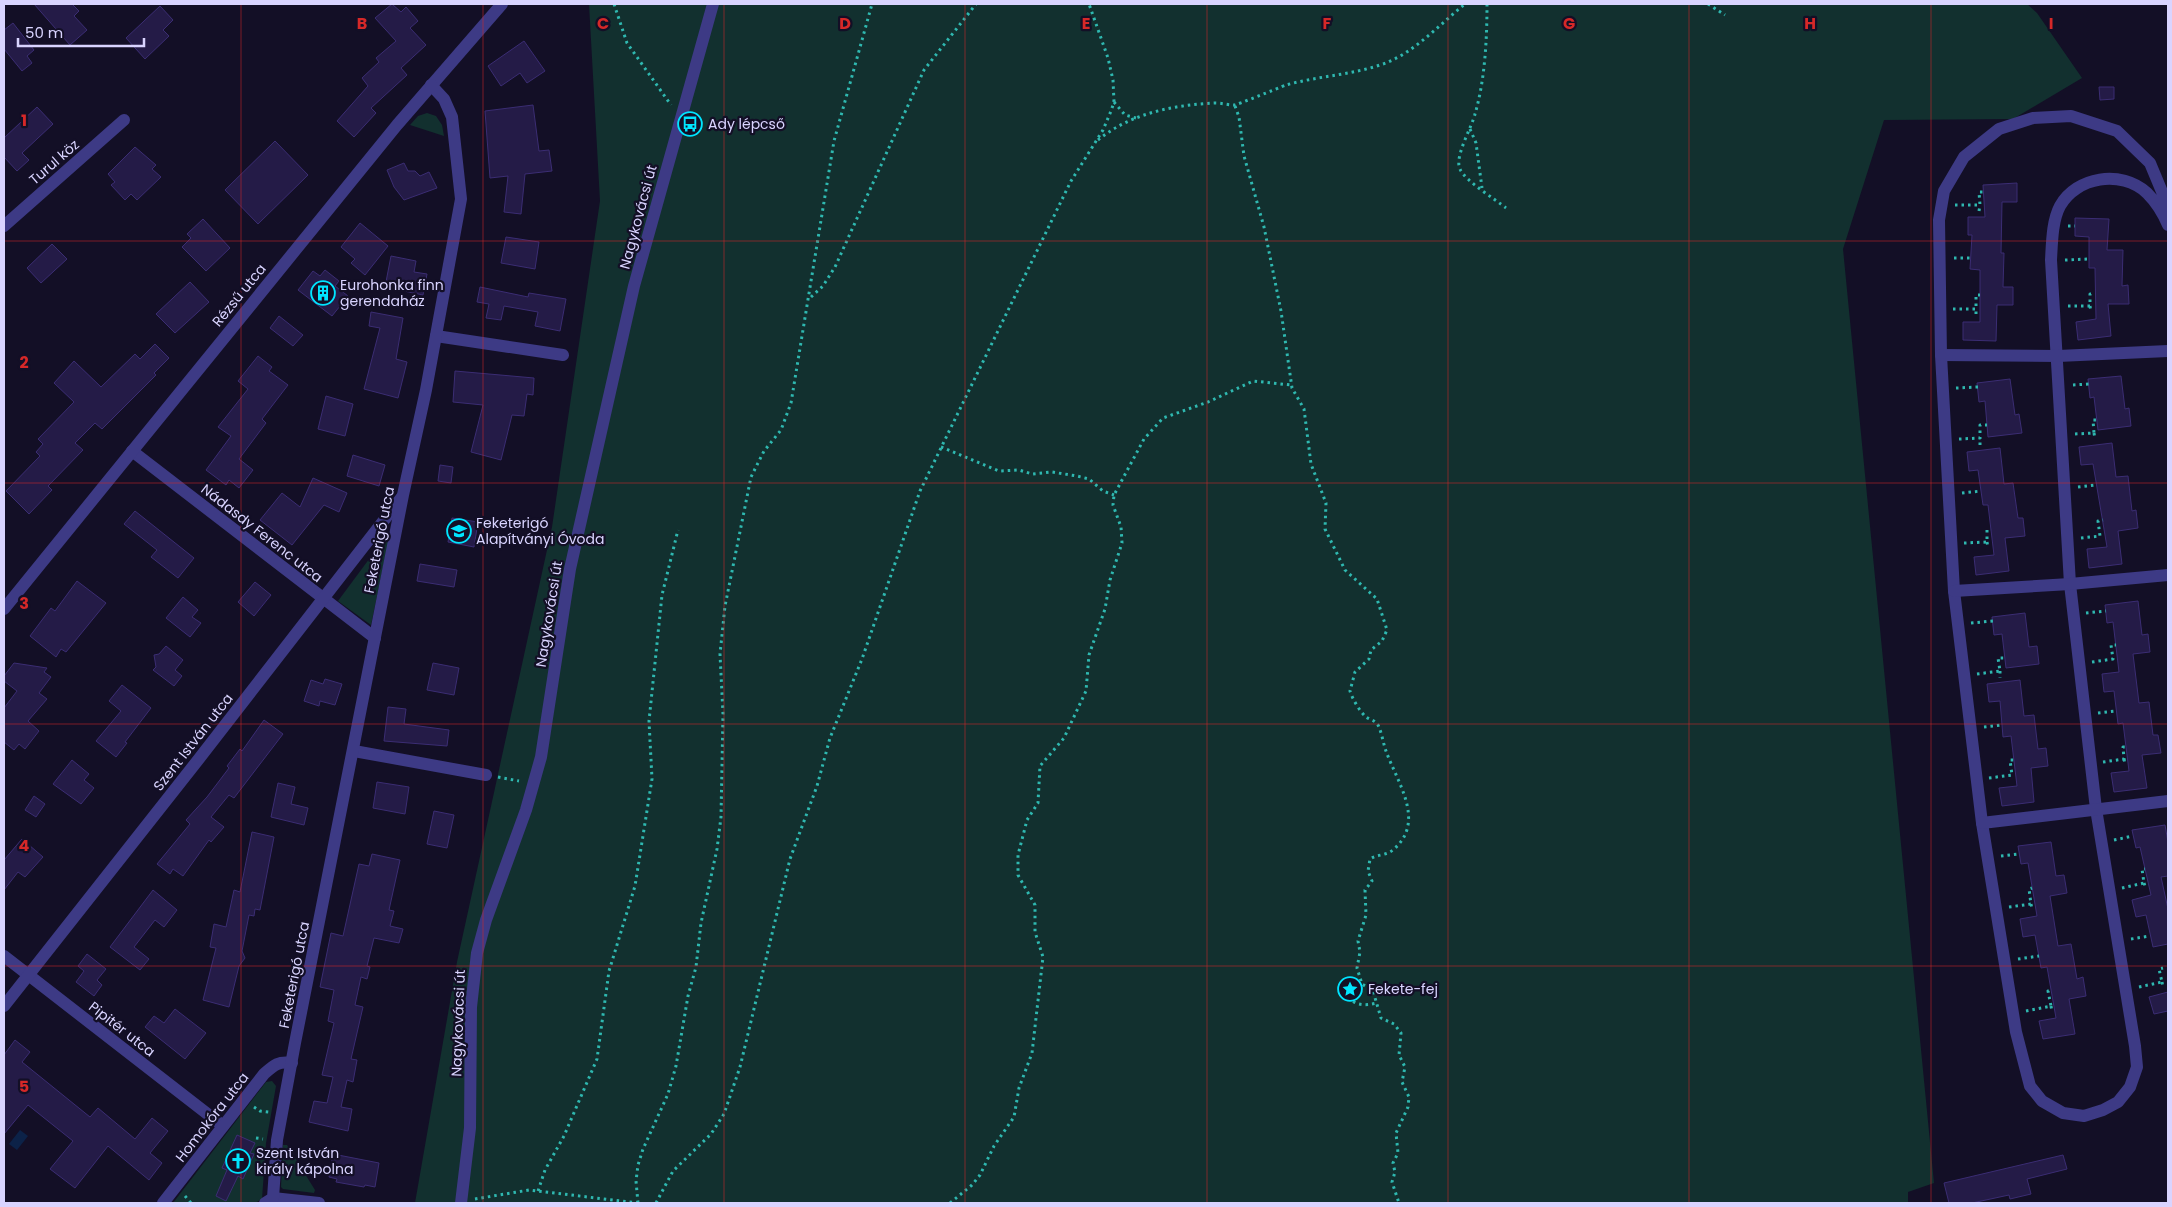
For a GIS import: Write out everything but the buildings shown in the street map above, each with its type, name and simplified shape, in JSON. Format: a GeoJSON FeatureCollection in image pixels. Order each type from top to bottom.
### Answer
{"type":"FeatureCollection","features":[{"type":"Feature","properties":{"kind":"street","name":"Rézsű utca"},"geometry":{"type":"LineString","coordinates":[[4,609],[431,85],[502,4]]}},
{"type":"Feature","properties":{"kind":"street","name":"Nagykovácsi út"},"geometry":{"type":"LineString","coordinates":[[461,1201],[470,1128],[471,1007],[477,953],[486,920],[534,783],[547,728],[564,604],[573,559],[634,286],[712,4]]}},
{"type":"Feature","properties":{"kind":"street","name":"Feketerigó utca"},"geometry":{"type":"LineString","coordinates":[[269,1200],[282,1114],[436,336],[461,199],[452,117],[444,99],[431,85]]}},
{"type":"Feature","properties":{"kind":"street"},"geometry":{"type":"LineString","coordinates":[[2168,213],[2165,199],[2150,163],[2117,131],[2071,116],[2033,118],[2000,129],[1964,157],[1944,191],[1942,205],[1938,249],[1941,354],[1954,591],[1982,823],[2013,1013],[2030,1086],[2042,1102],[2063,1114],[2084,1116],[2118,1102],[2130,1087],[2137,1067],[2096,810],[2070,584],[2052,260],[2053,231],[2059,207],[2075,187],[2098,178],[2124,181],[2145,192],[2161,211],[2168,225]]}},
{"type":"Feature","properties":{"kind":"street","name":"Turul köz"},"geometry":{"type":"LineString","coordinates":[[4,226],[124,120]]}},
{"type":"Feature","properties":{"kind":"street"},"geometry":{"type":"LineString","coordinates":[[436,336],[563,355]]}},
{"type":"Feature","properties":{"kind":"street"},"geometry":{"type":"LineString","coordinates":[[1941,354],[2058,356],[2168,351]]}},
{"type":"Feature","properties":{"kind":"street","name":"Nádasdy Ferenc utca"},"geometry":{"type":"LineString","coordinates":[[132,451],[375,638]]}},
{"type":"Feature","properties":{"kind":"street","name":"Szent István utca"},"geometry":{"type":"LineString","coordinates":[[4,1006],[403,495]]}},
{"type":"Feature","properties":{"kind":"street"},"geometry":{"type":"LineString","coordinates":[[1954,591],[2070,584],[2168,575]]}},
{"type":"Feature","properties":{"kind":"street"},"geometry":{"type":"LineString","coordinates":[[354,751],[486,775]]}},
{"type":"Feature","properties":{"kind":"street"},"geometry":{"type":"LineString","coordinates":[[1982,823],[2168,801]]}},
{"type":"Feature","properties":{"kind":"street","name":"Pipitér utca"},"geometry":{"type":"LineString","coordinates":[[4,956],[223,1126]]}},
{"type":"Feature","properties":{"kind":"street","name":"Homokóra utca"},"geometry":{"type":"LineString","coordinates":[[163,1203],[274,1064],[292,1063]]}},
{"type":"Feature","properties":{"kind":"street"},"geometry":{"type":"LineString","coordinates":[[269,1200],[319,1203]]}},
{"type":"Feature","properties":{"kind":"street"},"geometry":{"type":"LineString","coordinates":[[448,1203],[461,1201]]}},
{"type":"Feature","properties":{"kind":"path"},"geometry":{"type":"LineString","coordinates":[[614,4],[627,43],[680,119]]}},
{"type":"Feature","properties":{"kind":"path"},"geometry":{"type":"LineString","coordinates":[[461,1201],[522,1191],[538,1191],[638,1203],[636,1181],[638,1165],[643,1149],[668,1094],[676,1066],[686,1004],[696,967],[701,923],[717,849],[721,817],[723,714],[720,654],[725,606],[751,477],[761,456],[780,430],[791,403],[810,297],[834,141],[872,4]]}},
{"type":"Feature","properties":{"kind":"path"},"geometry":{"type":"LineString","coordinates":[[810,297],[823,286],[835,267],[924,70],[976,4]]}},
{"type":"Feature","properties":{"kind":"path"},"geometry":{"type":"LineString","coordinates":[[656,1203],[674,1171],[712,1134],[724,1114],[740,1066],[790,859],[817,786],[830,738],[862,659],[920,491],[1070,182],[1095,142],[1111,111],[1114,102],[1108,58],[1089,4]]}},
{"type":"Feature","properties":{"kind":"path"},"geometry":{"type":"LineString","coordinates":[[1095,142],[1116,128],[1138,118],[1177,106],[1217,103],[1235,106],[1250,98],[1286,85],[1320,76],[1370,68],[1391,60],[1414,46],[1464,4]]}},
{"type":"Feature","properties":{"kind":"path"},"geometry":{"type":"LineString","coordinates":[[1488,4],[1479,94],[1470,129],[1459,160],[1460,170],[1464,175],[1506,208]]}},
{"type":"Feature","properties":{"kind":"path"},"geometry":{"type":"LineString","coordinates":[[1708,4],[1725,15]]}},
{"type":"Feature","properties":{"kind":"path"},"geometry":{"type":"LineString","coordinates":[[1114,102],[1125,115],[1138,118]]}},
{"type":"Feature","properties":{"kind":"path"},"geometry":{"type":"LineString","coordinates":[[1235,106],[1239,117],[1244,156],[1264,227],[1284,328],[1292,385],[1306,414],[1306,441],[1311,464],[1326,504],[1327,533],[1345,570],[1377,599],[1387,630],[1382,641],[1371,650],[1369,659],[1357,669],[1350,687],[1351,694],[1364,715],[1375,722],[1379,728],[1386,752],[1404,792],[1410,815],[1407,830],[1394,849],[1385,855],[1370,859],[1368,873],[1372,881],[1365,890],[1366,915],[1358,941],[1360,952],[1357,968],[1360,981],[1373,991],[1382,1018],[1394,1024],[1401,1033],[1398,1055],[1404,1067],[1402,1082],[1409,1098],[1408,1107],[1397,1130],[1398,1153],[1393,1164],[1395,1172],[1392,1182],[1399,1203]]}},
{"type":"Feature","properties":{"kind":"path"},"geometry":{"type":"LineString","coordinates":[[1470,129],[1476,143],[1482,189]]}},
{"type":"Feature","properties":{"kind":"path"},"geometry":{"type":"LineString","coordinates":[[1979,211],[1979,192],[1984,192]]}},
{"type":"Feature","properties":{"kind":"path"},"geometry":{"type":"LineString","coordinates":[[1942,205],[1980,204]]}},
{"type":"Feature","properties":{"kind":"path"},"geometry":{"type":"LineString","coordinates":[[2052,260],[2089,260]]}},
{"type":"Feature","properties":{"kind":"path"},"geometry":{"type":"LineString","coordinates":[[2091,312],[2090,294],[2095,294]]}},
{"type":"Feature","properties":{"kind":"path"},"geometry":{"type":"LineString","coordinates":[[1976,314],[1976,295],[1980,295]]}},
{"type":"Feature","properties":{"kind":"path"},"geometry":{"type":"LineString","coordinates":[[2055,306],[2090,306]]}},
{"type":"Feature","properties":{"kind":"path"},"geometry":{"type":"LineString","coordinates":[[1940,308],[1976,309]]}},
{"type":"Feature","properties":{"kind":"path"},"geometry":{"type":"LineString","coordinates":[[950,1203],[972,1185],[980,1175],[1000,1135],[1014,1117],[1019,1088],[1032,1053],[1043,957],[1036,938],[1035,905],[1018,875],[1018,855],[1027,820],[1038,803],[1040,766],[1064,738],[1086,690],[1089,655],[1105,609],[1108,586],[1122,544],[1121,527],[1113,505],[1114,495],[1144,439],[1163,418],[1208,402],[1253,381],[1292,385]]}},
{"type":"Feature","properties":{"kind":"path"},"geometry":{"type":"LineString","coordinates":[[1943,389],[1978,387]]}},
{"type":"Feature","properties":{"kind":"path"},"geometry":{"type":"LineString","coordinates":[[2095,439],[2093,420],[2097,420]]}},
{"type":"Feature","properties":{"kind":"path"},"geometry":{"type":"LineString","coordinates":[[1980,445],[1980,425],[1987,424]]}},
{"type":"Feature","properties":{"kind":"path"},"geometry":{"type":"LineString","coordinates":[[2062,435],[2094,433]]}},
{"type":"Feature","properties":{"kind":"path"},"geometry":{"type":"LineString","coordinates":[[1946,440],[1980,438]]}},
{"type":"Feature","properties":{"kind":"path"},"geometry":{"type":"LineString","coordinates":[[941,446],[999,471],[1019,470],[1032,474],[1052,472],[1089,479],[1103,491],[1114,495]]}},
{"type":"Feature","properties":{"kind":"path"},"geometry":{"type":"LineString","coordinates":[[2068,540],[2100,538],[2098,521],[2103,520]]}},
{"type":"Feature","properties":{"kind":"path"},"geometry":{"type":"LineString","coordinates":[[538,1191],[541,1178],[564,1136],[597,1059],[609,970],[635,886],[652,779],[649,721],[662,595],[678,530]]}},
{"type":"Feature","properties":{"kind":"path"},"geometry":{"type":"LineString","coordinates":[[1988,548],[1987,530],[1990,530]]}},
{"type":"Feature","properties":{"kind":"path"},"geometry":{"type":"LineString","coordinates":[[1951,544],[1988,542]]}},
{"type":"Feature","properties":{"kind":"path"},"geometry":{"type":"LineString","coordinates":[[1958,624],[1992,621]]}},
{"type":"Feature","properties":{"kind":"path"},"geometry":{"type":"LineString","coordinates":[[2079,664],[2113,662],[2111,645],[2116,644]]}},
{"type":"Feature","properties":{"kind":"path"},"geometry":{"type":"LineString","coordinates":[[2000,678],[1998,658],[2005,658]]}},
{"type":"Feature","properties":{"kind":"path"},"geometry":{"type":"LineString","coordinates":[[1964,675],[2000,671]]}},
{"type":"Feature","properties":{"kind":"path"},"geometry":{"type":"LineString","coordinates":[[2125,764],[2123,747],[2126,746]]}},
{"type":"Feature","properties":{"kind":"path"},"geometry":{"type":"LineString","coordinates":[[2090,764],[2124,759]]}},
{"type":"Feature","properties":{"kind":"path"},"geometry":{"type":"LineString","coordinates":[[2012,780],[2010,760],[2014,760]]}},
{"type":"Feature","properties":{"kind":"path"},"geometry":{"type":"LineString","coordinates":[[486,775],[534,783]]}},
{"type":"Feature","properties":{"kind":"path"},"geometry":{"type":"LineString","coordinates":[[1977,779],[2012,775]]}},
{"type":"Feature","properties":{"kind":"path"},"geometry":{"type":"LineString","coordinates":[[2145,869],[2142,870],[2146,889]]}},
{"type":"Feature","properties":{"kind":"path"},"geometry":{"type":"LineString","coordinates":[[2109,891],[2144,884]]}},
{"type":"Feature","properties":{"kind":"path"},"geometry":{"type":"LineString","coordinates":[[2032,888],[2029,889],[2032,909]]}},
{"type":"Feature","properties":{"kind":"path"},"geometry":{"type":"LineString","coordinates":[[1996,909],[2032,904]]}},
{"type":"Feature","properties":{"kind":"path"},"geometry":{"type":"LineString","coordinates":[[2118,941],[2150,936]]}},
{"type":"Feature","properties":{"kind":"path"},"geometry":{"type":"LineString","coordinates":[[2005,961],[2039,956]]}},
{"type":"Feature","properties":{"kind":"path"},"geometry":{"type":"LineString","coordinates":[[2163,988],[2159,969],[2164,968]]}},
{"type":"Feature","properties":{"kind":"path"},"geometry":{"type":"LineString","coordinates":[[2126,990],[2162,982]]}},
{"type":"Feature","properties":{"kind":"path"},"geometry":{"type":"LineString","coordinates":[[1347,985],[1346,994],[1353,1003],[1364,1005],[1377,1003]]}},
{"type":"Feature","properties":{"kind":"path"},"geometry":{"type":"LineString","coordinates":[[2052,991],[2048,991],[2052,1012]]}},
{"type":"Feature","properties":{"kind":"path"},"geometry":{"type":"LineString","coordinates":[[2013,1013],[2051,1006]]}},
{"type":"Feature","properties":{"kind":"path"},"geometry":{"type":"LineString","coordinates":[[244,1100],[260,1111],[282,1114]]}},
{"type":"Feature","properties":{"kind":"green space"},"geometry":{"type":"Polygon","coordinates":[[[589,4],[2027,4],[2037,13],[2082,78],[2013,119],[1884,120],[1843,249],[1934,1183],[1908,1192],[1908,1203],[415,1203],[457,962],[552,527],[600,201],[589,4]]]}},
{"type":"Feature","properties":{"kind":"green space"},"geometry":{"type":"Polygon","coordinates":[[[427,113],[436,116],[442,125],[444,136],[410,125],[418,116],[427,113]]]}},
{"type":"Feature","properties":{"kind":"green space"},"geometry":{"type":"Polygon","coordinates":[[[384,539],[388,543],[371,625],[338,601],[384,539]]]}},
{"type":"Feature","properties":{"kind":"green space"},"geometry":{"type":"Polygon","coordinates":[[[272,1081],[276,1086],[266,1143],[262,1199],[255,1203],[173,1203],[266,1082],[272,1081]]]}},
{"type":"Feature","properties":{"kind":"green space"},"geometry":{"type":"Polygon","coordinates":[[[283,1145],[287,1145],[315,1190],[314,1193],[283,1189],[281,1187],[283,1145]]]}},
{"type":"Feature","properties":{"kind":"water"},"geometry":{"type":"Polygon","coordinates":[[[20,1130],[28,1136],[17,1150],[9,1144],[20,1130]]]}},
{"type":"Feature","properties":{"kind":"place","name":"Ady lépcső"},"geometry":{"type":"Point","coordinates":[690,124]}},
{"type":"Feature","properties":{"kind":"place","name":"Eurohonka finn gerendaház"},"geometry":{"type":"Point","coordinates":[323,293]}},
{"type":"Feature","properties":{"kind":"place","name":"Feketerigó Alapítványi Óvoda"},"geometry":{"type":"Point","coordinates":[459,531]}},
{"type":"Feature","properties":{"kind":"place","name":"Fekete-fej"},"geometry":{"type":"Point","coordinates":[1350,989]}},
{"type":"Feature","properties":{"kind":"place","name":"Szent István király kápolna"},"geometry":{"type":"Point","coordinates":[238,1161]}}]}
